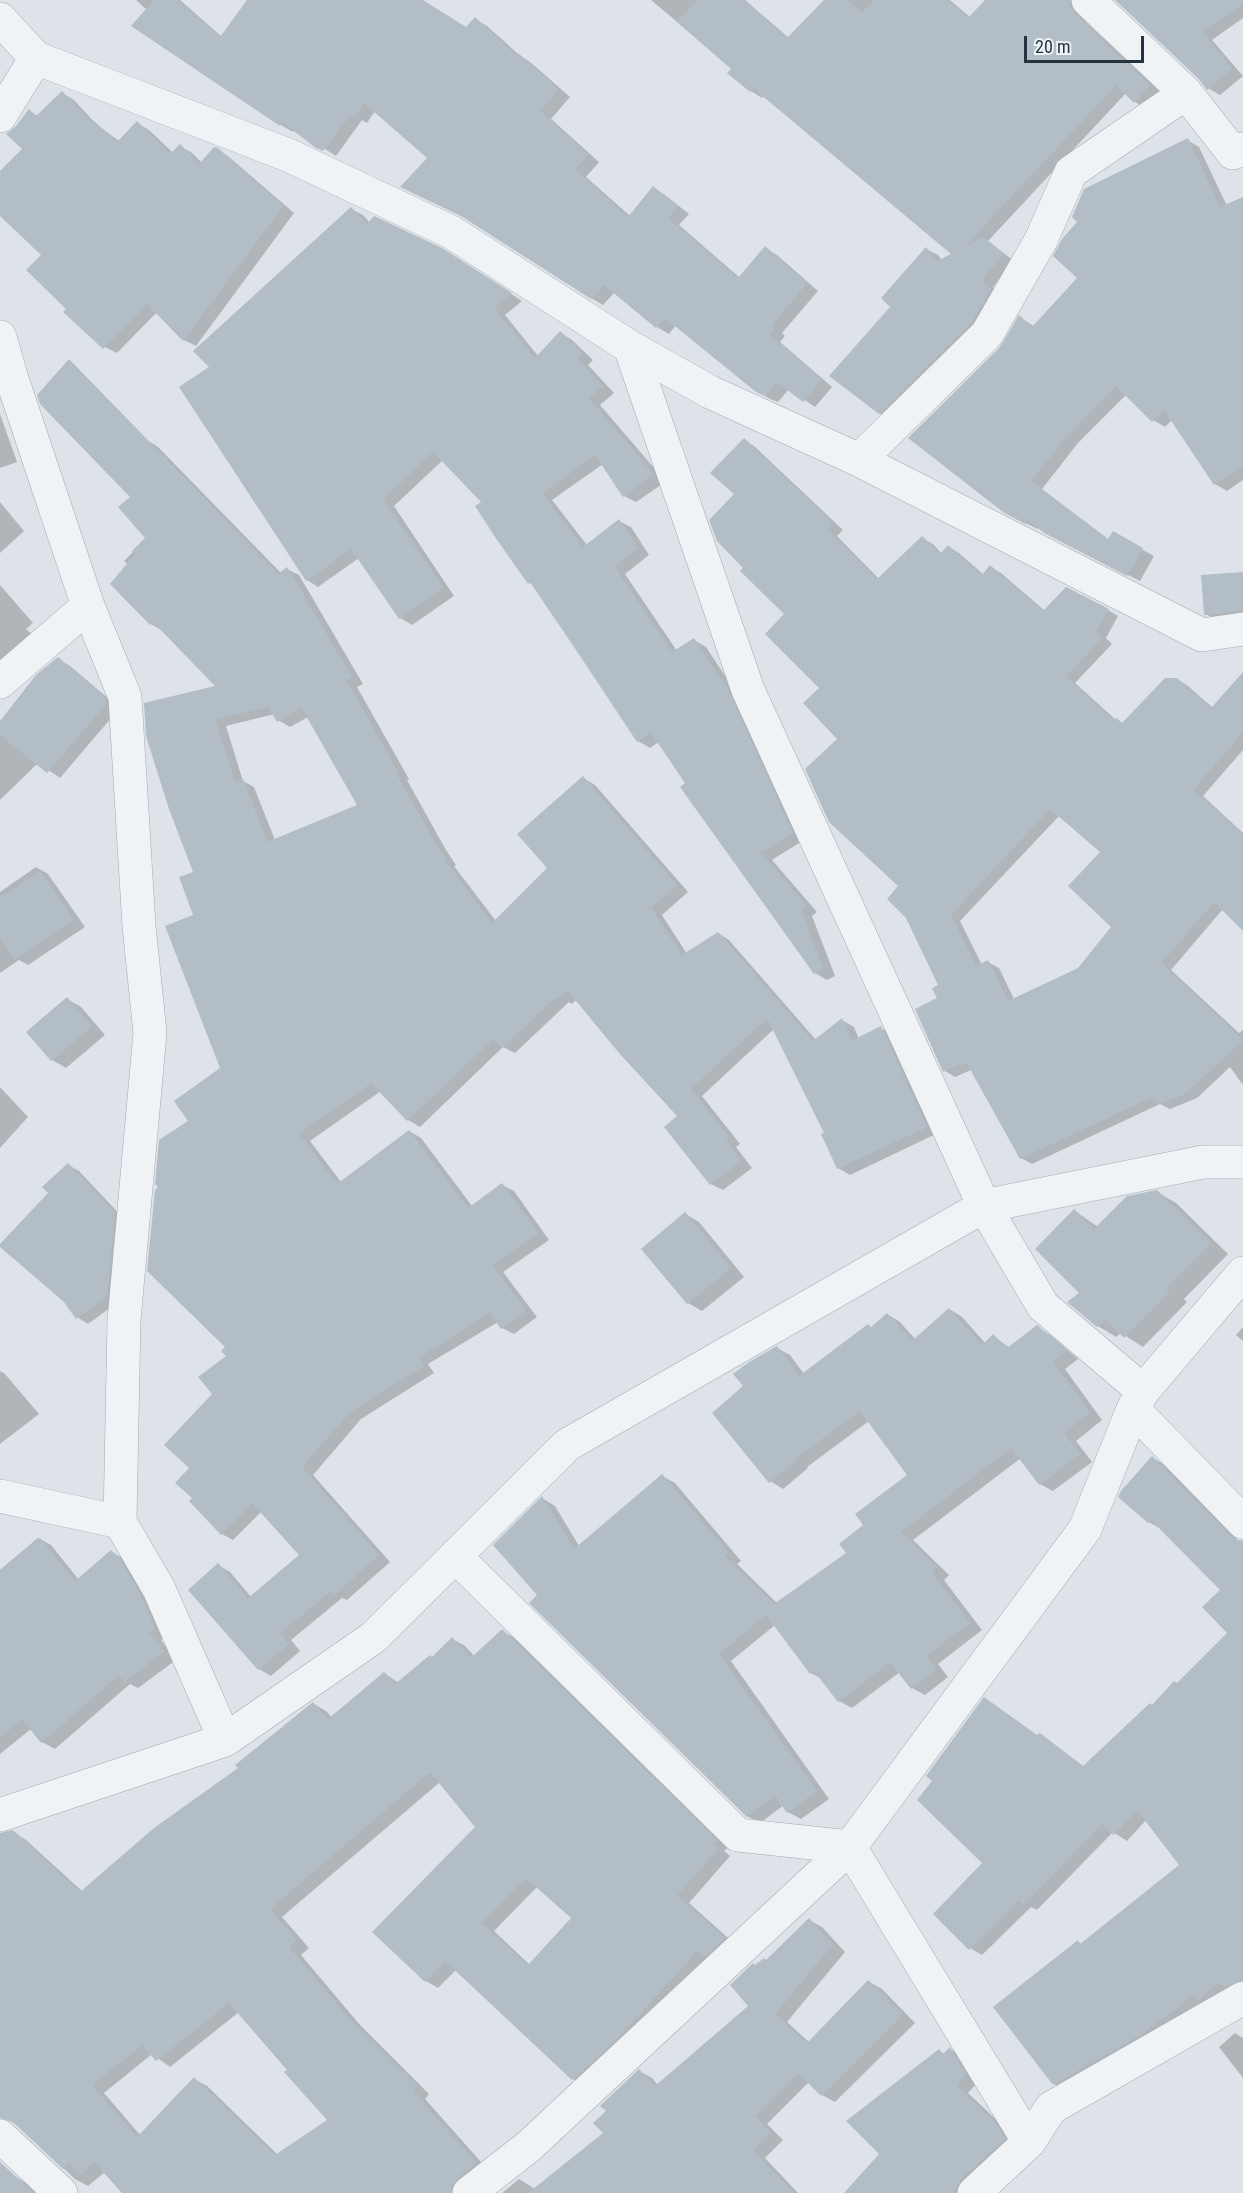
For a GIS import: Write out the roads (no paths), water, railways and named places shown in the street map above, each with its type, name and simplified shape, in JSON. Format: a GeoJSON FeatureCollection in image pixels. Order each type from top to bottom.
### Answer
{"type":"FeatureCollection","features":[{"type":"Feature","properties":{"kind":"street"},"geometry":{"type":"LineString","coordinates":[[1088,0],[1186,93],[1233,153],[1243,149]]}},
{"type":"Feature","properties":{"kind":"street"},"geometry":{"type":"LineString","coordinates":[[0,20],[36,58],[288,155],[451,232],[630,347],[710,392],[859,459],[1202,635],[1243,629]]}},
{"type":"Feature","properties":{"kind":"street"},"geometry":{"type":"LineString","coordinates":[[0,116],[36,58]]}},
{"type":"Feature","properties":{"kind":"street"},"geometry":{"type":"LineString","coordinates":[[859,459],[987,334],[1041,240],[1071,172],[1186,93]]}},
{"type":"Feature","properties":{"kind":"street"},"geometry":{"type":"LineString","coordinates":[[0,336],[11,376],[88,606],[125,697],[139,926],[150,1033],[124,1320],[120,1522],[159,1589],[225,1740]]}},
{"type":"Feature","properties":{"kind":"street"},"geometry":{"type":"LineString","coordinates":[[630,347],[748,690],[984,1206],[1043,1306],[1138,1400],[1243,1522]]}},
{"type":"Feature","properties":{"kind":"street"},"geometry":{"type":"LineString","coordinates":[[0,682],[88,606]]}},
{"type":"Feature","properties":{"kind":"street"},"geometry":{"type":"LineString","coordinates":[[0,1815],[225,1740],[374,1637],[567,1445],[984,1206],[1203,1162],[1243,1162]]}},
{"type":"Feature","properties":{"kind":"street"},"geometry":{"type":"LineString","coordinates":[[469,2193],[528,2147],[850,1847],[1085,1529],[1138,1400],[1243,1274]]}},
{"type":"Feature","properties":{"kind":"street"},"geometry":{"type":"LineString","coordinates":[[0,1496],[120,1522]]}},
{"type":"Feature","properties":{"kind":"street"},"geometry":{"type":"LineString","coordinates":[[455,1556],[738,1835],[850,1847]]}},
{"type":"Feature","properties":{"kind":"street"},"geometry":{"type":"LineString","coordinates":[[850,1847],[1029,2142]]}},
{"type":"Feature","properties":{"kind":"street"},"geometry":{"type":"LineString","coordinates":[[974,2193],[1029,2142],[1051,2108],[1243,1998]]}},
{"type":"Feature","properties":{"kind":"street"},"geometry":{"type":"LineString","coordinates":[[3,2144],[61,2193]]}}]}
